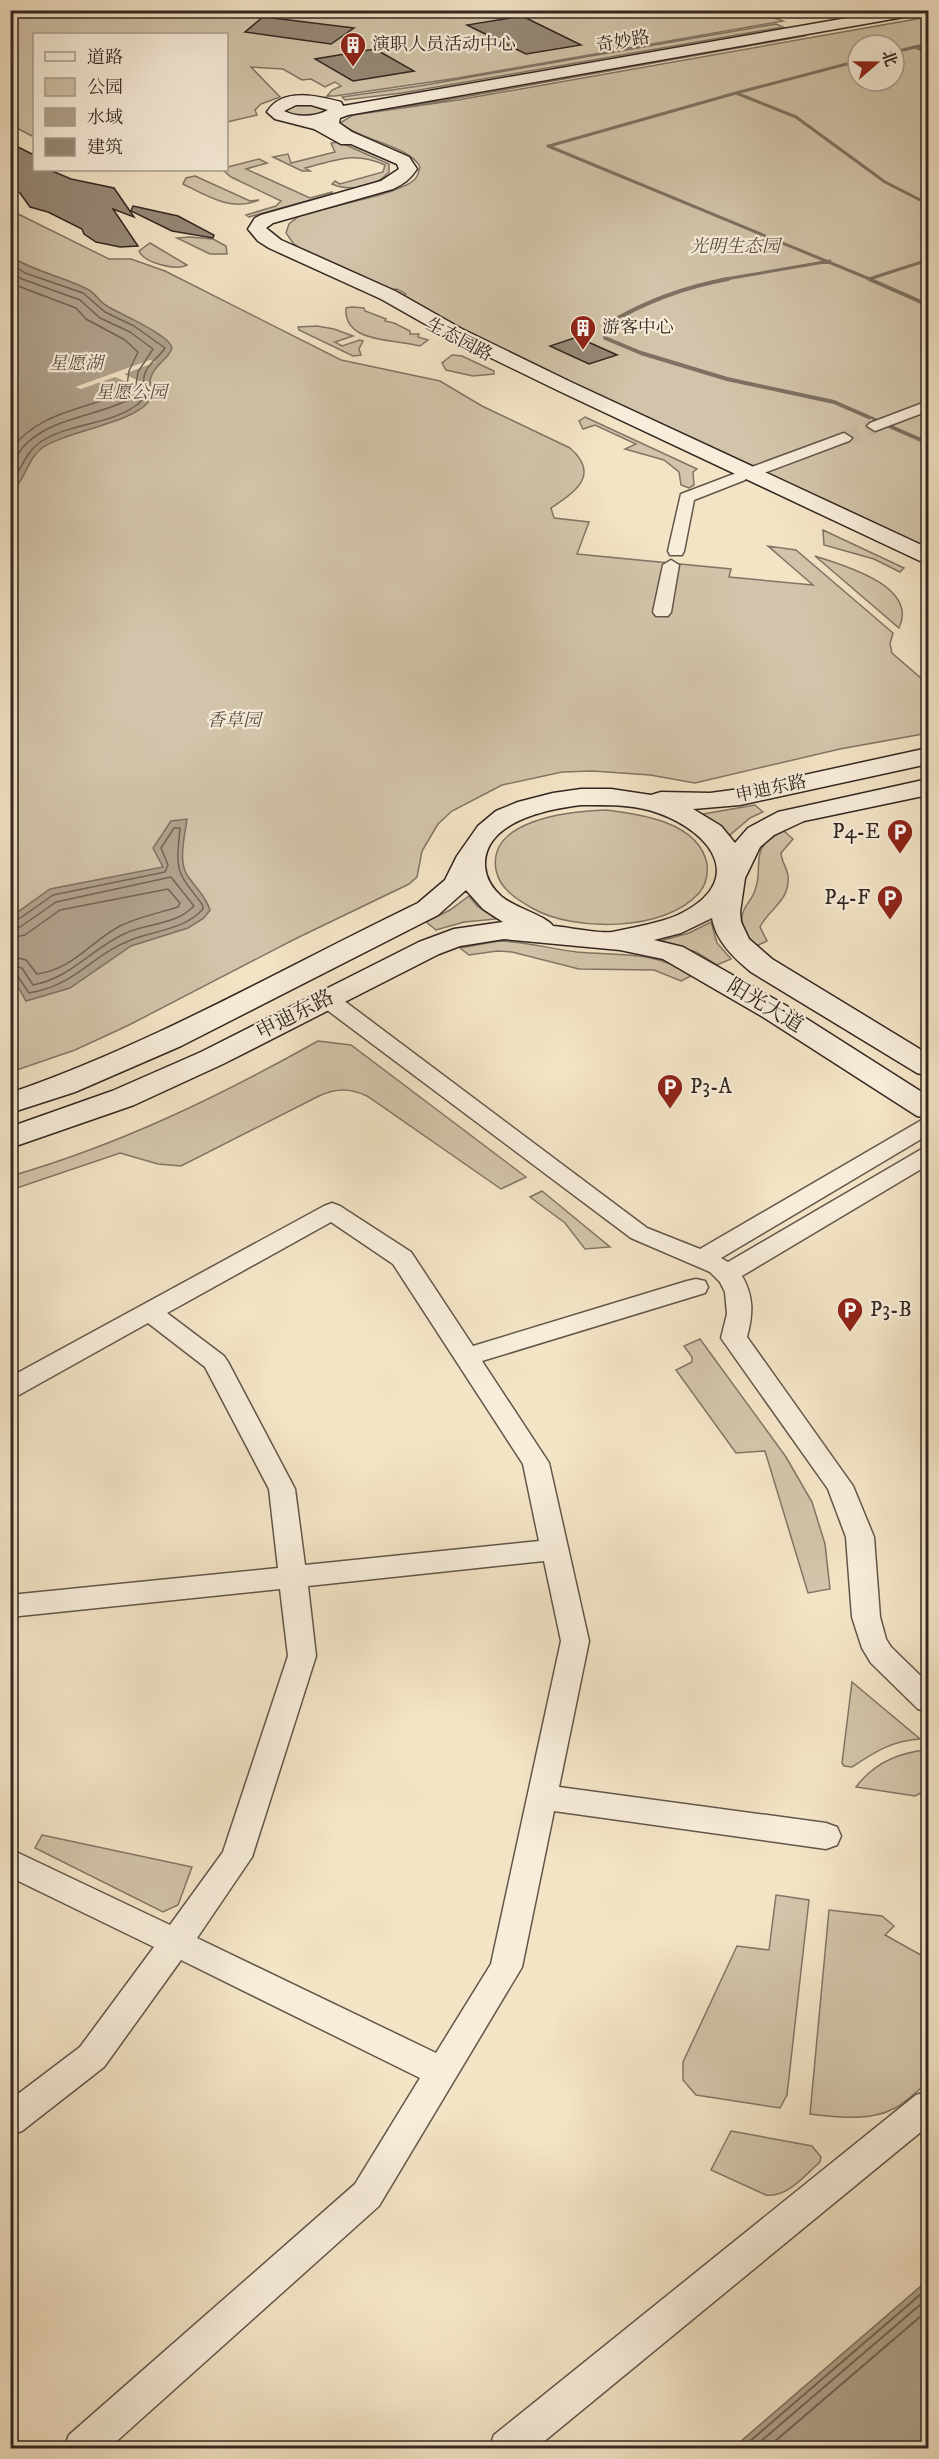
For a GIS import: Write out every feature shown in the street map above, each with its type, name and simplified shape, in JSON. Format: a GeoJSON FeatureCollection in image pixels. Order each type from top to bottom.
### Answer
{"type":"FeatureCollection","features":[{"type":"Feature","properties":{"kind":"street","name":"奇妙路"},"geometry":{"type":"LineString","coordinates":[[331,109],[882,10]]}},
{"type":"Feature","properties":{"kind":"street","name":"奇妙路"},"geometry":{"type":"LineString","coordinates":[[331,109],[369,105],[921,10]]}},
{"type":"Feature","properties":{"kind":"street"},"geometry":{"type":"LineString","coordinates":[[301,100],[331,109],[319,119],[299,120],[283,117],[275,112],[275,108],[284,103],[301,100]]}},
{"type":"Feature","properties":{"kind":"street","name":"生态园路"},"geometry":{"type":"LineString","coordinates":[[331,109],[329,122],[334,129],[403,161],[408,169],[400,179],[383,186],[267,219],[261,222],[257,229],[264,237],[388,296],[455,333],[545,377],[928,556]]}},
{"type":"Feature","properties":{"kind":"street","name":"生态园路"},"geometry":{"type":"LineString","coordinates":[[299,120],[316,123],[336,136],[382,156],[393,164],[395,172],[387,180],[370,186],[252,220],[246,226],[248,235],[253,239],[389,303],[491,358],[928,562]]}},
{"type":"Feature","properties":{"kind":"street"},"geometry":{"type":"LineString","coordinates":[[875,426],[928,406]]}},
{"type":"Feature","properties":{"kind":"street"},"geometry":{"type":"LineString","coordinates":[[662,612],[687,497],[844,438]]}},
{"type":"Feature","properties":{"kind":"street","name":"申迪东路"},"geometry":{"type":"LineString","coordinates":[[612,797],[710,801],[928,756]]}},
{"type":"Feature","properties":{"kind":"street","name":"申迪东路"},"geometry":{"type":"LineString","coordinates":[[730,883],[743,851],[753,837],[766,827],[789,818],[928,787]]}},
{"type":"Feature","properties":{"kind":"street"},"geometry":{"type":"LineString","coordinates":[[572,797],[612,797],[650,803],[680,812],[705,826],[722,843],[731,861],[730,883],[716,903],[691,920],[657,932],[617,937],[558,932],[518,920],[489,901],[473,878],[471,856],[482,835],[504,817],[535,804],[572,797]]}},
{"type":"Feature","properties":{"kind":"street","name":"申迪东路"},"geometry":{"type":"LineString","coordinates":[[10,1104],[60,1088],[126,1061],[428,909],[455,887],[471,856]]}},
{"type":"Feature","properties":{"kind":"street","name":"阳光大道"},"geometry":{"type":"LineString","coordinates":[[730,883],[725,903],[730,930],[738,944],[752,958],[928,1067]]}},
{"type":"Feature","properties":{"kind":"street","name":"申迪东路"},"geometry":{"type":"LineString","coordinates":[[10,1138],[133,1094],[212,1059],[403,959],[454,938],[504,930],[587,936]]}},
{"type":"Feature","properties":{"kind":"street","name":"阳光大道"},"geometry":{"type":"LineString","coordinates":[[587,936],[673,953],[774,1011],[928,1109]]}},
{"type":"Feature","properties":{"kind":"street"},"geometry":{"type":"LineString","coordinates":[[327,999],[639,1233],[653,1242],[704,1257],[718,1265],[727,1274],[740,1298],[740,1315],[734,1338],[819,1453],[840,1486],[852,1513],[860,1537],[866,1617],[872,1640],[881,1655],[928,1701]]}},
{"type":"Feature","properties":{"kind":"street"},"geometry":{"type":"LineString","coordinates":[[704,1257],[928,1126]]}},
{"type":"Feature","properties":{"kind":"street"},"geometry":{"type":"LineString","coordinates":[[727,1274],[928,1155]]}},
{"type":"Feature","properties":{"kind":"street"},"geometry":{"type":"LineString","coordinates":[[10,1389],[332,1211],[402,1258],[536,1464],[575,1641],[506,1966],[367,2195],[81,2448]]}},
{"type":"Feature","properties":{"kind":"street"},"geometry":{"type":"LineString","coordinates":[[467,1357],[696,1287]]}},
{"type":"Feature","properties":{"kind":"street"},"geometry":{"type":"LineString","coordinates":[[10,2120],[92,2057],[237,1857],[302,1656],[282,1489],[215,1362],[150,1311]]}},
{"type":"Feature","properties":{"kind":"street"},"geometry":{"type":"LineString","coordinates":[[10,1606],[555,1550]]}},
{"type":"Feature","properties":{"kind":"street"},"geometry":{"type":"LineString","coordinates":[[542,1797],[826,1836]]}},
{"type":"Feature","properties":{"kind":"street"},"geometry":{"type":"LineString","coordinates":[[10,1862],[442,2072]]}},
{"type":"Feature","properties":{"kind":"street"},"geometry":{"type":"LineString","coordinates":[[507,2448],[928,2106]]}},
{"type":"Feature","properties":{"kind":"green space"},"geometry":{"type":"Polygon","coordinates":[[[10,11],[845,11],[797,18],[787,13],[772,17],[783,21],[458,78],[335,96],[327,96],[332,90],[341,86],[335,82],[325,87],[311,79],[302,80],[283,69],[251,67],[280,97],[261,104],[255,110],[257,115],[228,122],[228,33],[33,33],[33,136],[11,125],[10,11]]]}},
{"type":"Feature","properties":{"kind":"green space","name":"光明生态园"},"geometry":{"type":"Polygon","coordinates":[[[928,17],[928,552],[505,353],[403,299],[406,294],[397,289],[387,290],[304,251],[293,243],[286,233],[289,224],[299,216],[394,190],[407,185],[415,179],[418,173],[420,167],[406,154],[340,123],[353,115],[458,100],[928,17]]]}},
{"type":"Feature","properties":{"kind":"green space"},"geometry":{"type":"Polygon","coordinates":[[[776,24],[783,27],[402,93],[345,100],[342,97],[419,86],[776,24]]]}},
{"type":"Feature","properties":{"kind":"green space"},"geometry":{"type":"Polygon","coordinates":[[[799,33],[805,36],[441,101],[359,113],[799,33]]]}},
{"type":"Feature","properties":{"kind":"green space"},"geometry":{"type":"Polygon","coordinates":[[[305,103],[330,108],[329,113],[305,118],[282,112],[285,107],[305,103]]]}},
{"type":"Feature","properties":{"kind":"green space"},"geometry":{"type":"Polygon","coordinates":[[[339,142],[389,164],[389,172],[370,184],[347,188],[332,184],[335,181],[340,184],[383,172],[385,165],[364,158],[345,158],[305,168],[310,171],[302,171],[273,157],[288,154],[291,163],[335,152],[331,143],[339,142]]]}},
{"type":"Feature","properties":{"kind":"green space"},"geometry":{"type":"Polygon","coordinates":[[[259,159],[267,163],[246,169],[310,198],[332,192],[332,194],[249,217],[246,215],[276,206],[281,201],[231,177],[224,171],[228,171],[228,167],[259,159]]]}},
{"type":"Feature","properties":{"kind":"green space"},"geometry":{"type":"Polygon","coordinates":[[[195,176],[250,201],[259,200],[239,204],[210,198],[183,184],[186,178],[195,176]]]}},
{"type":"Feature","properties":{"kind":"green space","name":"香草园"},"geometry":{"type":"Polygon","coordinates":[[[10,210],[109,259],[131,259],[165,271],[341,360],[440,381],[482,406],[570,448],[579,458],[584,475],[576,489],[551,508],[554,518],[589,522],[577,554],[731,569],[729,577],[813,585],[768,546],[796,550],[893,633],[890,644],[892,653],[921,678],[928,681],[928,733],[840,749],[695,783],[650,775],[593,771],[562,772],[502,785],[452,811],[438,824],[422,851],[417,877],[409,884],[295,939],[129,1025],[75,1050],[11,1072],[10,210]]]}},
{"type":"Feature","properties":{"kind":"green space"},"geometry":{"type":"Polygon","coordinates":[[[177,238],[213,239],[226,246],[227,254],[210,254],[177,238]]]}},
{"type":"Feature","properties":{"kind":"green space"},"geometry":{"type":"Polygon","coordinates":[[[150,243],[187,265],[168,266],[147,259],[139,251],[150,243]]]}},
{"type":"Feature","properties":{"kind":"green space"},"geometry":{"type":"Polygon","coordinates":[[[346,308],[364,308],[365,311],[386,319],[385,321],[410,331],[410,334],[419,334],[418,337],[428,340],[420,346],[362,334],[347,320],[346,308]]]}},
{"type":"Feature","properties":{"kind":"green space"},"geometry":{"type":"Polygon","coordinates":[[[317,326],[353,336],[335,342],[342,346],[363,341],[359,349],[361,355],[353,356],[299,330],[298,327],[317,326]]]}},
{"type":"Feature","properties":{"kind":"green space"},"geometry":{"type":"Polygon","coordinates":[[[452,355],[462,356],[494,371],[494,374],[473,376],[446,370],[442,363],[452,355]]]}},
{"type":"Feature","properties":{"kind":"green space"},"geometry":{"type":"Polygon","coordinates":[[[585,417],[697,469],[693,472],[694,485],[689,488],[681,485],[679,472],[664,460],[625,449],[636,444],[595,425],[583,429],[579,421],[585,417]]]}},
{"type":"Feature","properties":{"kind":"green space"},"geometry":{"type":"Polygon","coordinates":[[[823,530],[904,568],[900,572],[874,559],[824,545],[823,530]]]}},
{"type":"Feature","properties":{"kind":"green space"},"geometry":{"type":"Polygon","coordinates":[[[815,556],[859,572],[889,589],[898,600],[902,613],[899,628],[815,556]]]}},
{"type":"Feature","properties":{"kind":"green space"},"geometry":{"type":"Polygon","coordinates":[[[755,805],[763,812],[750,818],[730,835],[703,814],[755,805]]]}},
{"type":"Feature","properties":{"kind":"green space"},"geometry":{"type":"Polygon","coordinates":[[[606,810],[651,818],[666,823],[693,838],[702,850],[707,864],[706,879],[699,893],[684,906],[664,915],[642,921],[594,924],[550,916],[520,901],[501,883],[496,870],[497,853],[505,839],[518,829],[554,816],[606,810]]]}},
{"type":"Feature","properties":{"kind":"green space"},"geometry":{"type":"Polygon","coordinates":[[[784,831],[793,839],[781,853],[788,876],[788,885],[782,899],[760,927],[767,941],[754,947],[744,929],[742,914],[753,896],[757,883],[761,851],[772,837],[784,831]]]}},
{"type":"Feature","properties":{"kind":"green space"},"geometry":{"type":"Polygon","coordinates":[[[469,896],[477,906],[496,919],[464,922],[436,930],[426,922],[450,910],[469,896]]]}},
{"type":"Feature","properties":{"kind":"green space"},"geometry":{"type":"Polygon","coordinates":[[[711,922],[717,943],[731,959],[717,965],[696,952],[660,941],[689,933],[711,922]]]}},
{"type":"Feature","properties":{"kind":"green space"},"geometry":{"type":"Polygon","coordinates":[[[499,941],[577,952],[650,958],[663,961],[693,975],[681,981],[654,970],[579,969],[512,952],[497,951],[469,955],[460,948],[499,941]]]}},
{"type":"Feature","properties":{"kind":"green space"},"geometry":{"type":"Polygon","coordinates":[[[318,1041],[351,1045],[526,1177],[501,1189],[367,1096],[343,1090],[319,1096],[181,1166],[158,1164],[120,1153],[11,1190],[11,1176],[91,1150],[168,1118],[318,1041]]]}},
{"type":"Feature","properties":{"kind":"green space"},"geometry":{"type":"Polygon","coordinates":[[[542,1191],[610,1247],[585,1249],[565,1223],[530,1197],[542,1191]]]}},
{"type":"Feature","properties":{"kind":"green space"},"geometry":{"type":"Polygon","coordinates":[[[700,1339],[786,1457],[812,1502],[825,1544],[830,1589],[808,1593],[765,1451],[736,1453],[676,1370],[692,1362],[692,1357],[684,1346],[700,1339]]]}},
{"type":"Feature","properties":{"kind":"green space"},"geometry":{"type":"Polygon","coordinates":[[[852,1682],[920,1739],[892,1745],[852,1767],[844,1766],[842,1763],[852,1682]]]}},
{"type":"Feature","properties":{"kind":"green space"},"geometry":{"type":"Polygon","coordinates":[[[928,1750],[928,1789],[915,1796],[856,1787],[871,1771],[888,1760],[907,1753],[928,1750]]]}},
{"type":"Feature","properties":{"kind":"green space"},"geometry":{"type":"Polygon","coordinates":[[[42,1835],[192,1867],[178,1905],[163,1912],[35,1848],[42,1835]]]}},
{"type":"Feature","properties":{"kind":"green space"},"geometry":{"type":"Polygon","coordinates":[[[776,1895],[809,1900],[787,2095],[780,2108],[696,2095],[683,2080],[683,2062],[737,1946],[769,1950],[776,1895]]]}},
{"type":"Feature","properties":{"kind":"green space"},"geometry":{"type":"Polygon","coordinates":[[[829,1910],[882,1916],[894,1926],[885,1935],[928,1959],[928,2082],[899,2105],[875,2115],[853,2117],[810,2114],[829,1910]]]}},
{"type":"Feature","properties":{"kind":"green space"},"geometry":{"type":"Polygon","coordinates":[[[731,2131],[812,2146],[821,2157],[820,2162],[788,2189],[774,2195],[766,2195],[711,2170],[731,2131]]]}},
{"type":"Feature","properties":{"kind":"water","name":"星愿湖"},"geometry":{"type":"Polygon","coordinates":[[[10,256],[90,291],[107,306],[163,337],[172,348],[153,373],[150,380],[151,397],[143,407],[132,414],[67,436],[42,448],[11,492],[10,256]]]}},
{"type":"Feature","properties":{"kind":"water"},"geometry":{"type":"Polygon","coordinates":[[[187,819],[183,848],[184,869],[208,905],[210,910],[204,918],[188,928],[131,946],[70,988],[26,1001],[11,974],[11,917],[50,889],[163,867],[153,848],[171,821],[187,819]]]}},
{"type":"Feature","properties":{"kind":"water"},"geometry":{"type":"Polygon","coordinates":[[[928,2280],[928,2448],[733,2448],[928,2280]]]}},
{"type":"Feature","properties":{"kind":"pier"},"geometry":{"type":"Polygon","coordinates":[[[150,360],[156,362],[124,374],[152,387],[153,393],[115,377],[81,389],[75,387],[150,360]]]}},
{"type":"Feature","properties":{"kind":"building"},"geometry":{"type":"Polygon","coordinates":[[[522,16],[581,45],[526,54],[467,25],[522,16]]]}},
{"type":"Feature","properties":{"kind":"building"},"geometry":{"type":"Polygon","coordinates":[[[263,17],[354,28],[331,44],[245,32],[263,17]]]}},
{"type":"Feature","properties":{"kind":"building","name":"演职人员活动中心"},"geometry":{"type":"Polygon","coordinates":[[[375,49],[414,71],[353,81],[315,59],[375,49]]]}},
{"type":"Feature","properties":{"kind":"building"},"geometry":{"type":"Polygon","coordinates":[[[10,143],[33,154],[33,171],[52,171],[71,179],[114,188],[134,217],[113,209],[138,246],[120,247],[96,242],[84,234],[82,229],[48,212],[30,207],[20,193],[10,186],[10,143]]]}},
{"type":"Feature","properties":{"kind":"building"},"geometry":{"type":"Polygon","coordinates":[[[133,206],[178,216],[214,235],[213,238],[172,231],[131,211],[133,206]]]}},
{"type":"Feature","properties":{"kind":"building","name":"游客中心"},"geometry":{"type":"Polygon","coordinates":[[[577,337],[617,355],[589,364],[550,346],[577,337]]]}},
{"type":"Feature","properties":{"kind":"waterway"},"geometry":{"type":"LineString","coordinates":[[200,10],[204,13],[213,10]]}},
{"type":"Feature","properties":{"kind":"waterway"},"geometry":{"type":"LineString","coordinates":[[915,47],[928,44]]}},
{"type":"Feature","properties":{"kind":"waterway"},"geometry":{"type":"LineString","coordinates":[[906,49],[915,47]]}},
{"type":"Feature","properties":{"kind":"waterway"},"geometry":{"type":"LineString","coordinates":[[915,47],[928,53]]}},
{"type":"Feature","properties":{"kind":"waterway"},"geometry":{"type":"LineString","coordinates":[[736,93],[846,64]]}},
{"type":"Feature","properties":{"kind":"waterway"},"geometry":{"type":"LineString","coordinates":[[549,146],[736,93]]}},
{"type":"Feature","properties":{"kind":"waterway"},"geometry":{"type":"LineString","coordinates":[[736,93],[796,117],[885,182],[928,204]]}},
{"type":"Feature","properties":{"kind":"waterway"},"geometry":{"type":"LineString","coordinates":[[548,146],[827,261]]}},
{"type":"Feature","properties":{"kind":"waterway"},"geometry":{"type":"LineString","coordinates":[[869,279],[928,260]]}},
{"type":"Feature","properties":{"kind":"waterway"},"geometry":{"type":"LineString","coordinates":[[720,280],[827,261]]}},
{"type":"Feature","properties":{"kind":"waterway"},"geometry":{"type":"LineString","coordinates":[[827,261],[869,279]]}},
{"type":"Feature","properties":{"kind":"waterway"},"geometry":{"type":"LineString","coordinates":[[728,279],[680,291],[635,309],[606,325],[605,338],[641,353],[727,379],[834,402],[928,443]]}},
{"type":"Feature","properties":{"kind":"waterway"},"geometry":{"type":"LineString","coordinates":[[869,279],[928,305]]}},
{"type":"Feature","properties":{"kind":"tunnel"},"geometry":{"type":"LineString","coordinates":[[844,438],[875,426]]}},
{"type":"Feature","properties":{"kind":"place","name":"演职人员活动中心"},"geometry":{"type":"Point","coordinates":[353,68]}},
{"type":"Feature","properties":{"kind":"place","name":"游客中心"},"geometry":{"type":"Point","coordinates":[583,351]}},
{"type":"Feature","properties":{"kind":"place","name":"P4-E"},"geometry":{"type":"Point","coordinates":[900,855]}},
{"type":"Feature","properties":{"kind":"place","name":"P4-F"},"geometry":{"type":"Point","coordinates":[890,921]}},
{"type":"Feature","properties":{"kind":"place","name":"P3-A"},"geometry":{"type":"Point","coordinates":[670,1110]}},
{"type":"Feature","properties":{"kind":"place","name":"P3-B"},"geometry":{"type":"Point","coordinates":[850,1333]}},
{"type":"Feature","properties":{"kind":"park label","name":"星愿公园"},"geometry":{"type":"Point","coordinates":[131,393]}}]}
